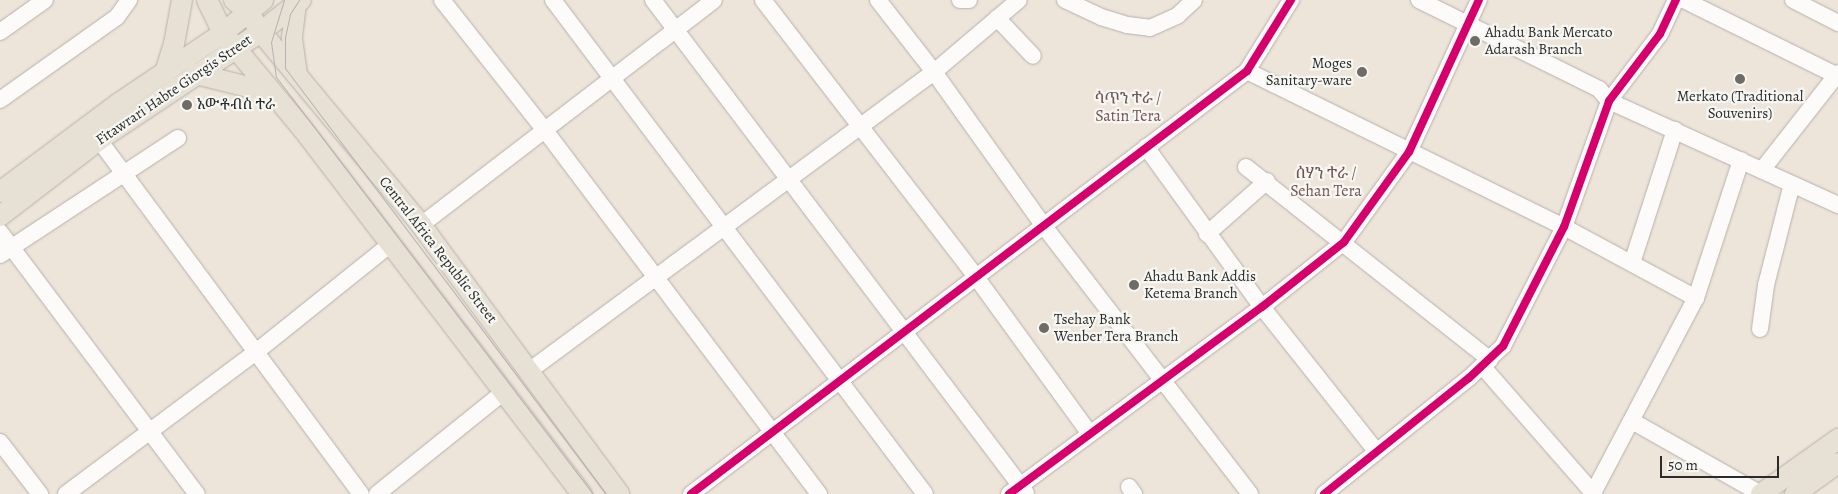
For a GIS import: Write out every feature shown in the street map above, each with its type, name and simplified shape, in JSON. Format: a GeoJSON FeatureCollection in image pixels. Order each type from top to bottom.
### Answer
{"type":"FeatureCollection","features":[{"type":"Feature","properties":{"kind":"main road"},"geometry":{"type":"LineString","coordinates":[[165,73],[174,44],[182,0]]}},
{"type":"Feature","properties":{"kind":"main road"},"geometry":{"type":"LineString","coordinates":[[207,0],[223,33],[238,48],[275,98],[302,128],[582,494]]}},
{"type":"Feature","properties":{"kind":"main road","name":"Central Africa Republic Street"},"geometry":{"type":"LineString","coordinates":[[234,0],[256,6],[261,32],[422,226],[619,494]]}},
{"type":"Feature","properties":{"kind":"main road"},"geometry":{"type":"LineString","coordinates":[[297,76],[292,39],[298,2]]}},
{"type":"Feature","properties":{"kind":"main road","name":"Fitawrari Habte Giorgis Street"},"geometry":{"type":"LineString","coordinates":[[0,216],[99,140],[238,48],[298,2]]}},
{"type":"Feature","properties":{"kind":"main road"},"geometry":{"type":"LineString","coordinates":[[0,192],[94,121],[223,33],[256,6]]}},
{"type":"Feature","properties":{"kind":"main road"},"geometry":{"type":"LineString","coordinates":[[196,74],[245,86],[275,98]]}},
{"type":"Feature","properties":{"kind":"main road"},"geometry":{"type":"LineString","coordinates":[[1761,494],[1838,439]]}},
{"type":"Feature","properties":{"kind":"main road"},"geometry":{"type":"LineString","coordinates":[[1795,494],[1838,464]]}},
{"type":"Feature","properties":{"kind":"street"},"geometry":{"type":"LineString","coordinates":[[0,32],[45,0]]}},
{"type":"Feature","properties":{"kind":"street"},"geometry":{"type":"LineString","coordinates":[[0,100],[117,17],[129,0]]}},
{"type":"Feature","properties":{"kind":"street"},"geometry":{"type":"LineString","coordinates":[[442,0],[544,129],[771,433],[819,494]]}},
{"type":"Feature","properties":{"kind":"street"},"geometry":{"type":"LineString","coordinates":[[552,0],[613,77],[722,226],[840,378],[925,494]]}},
{"type":"Feature","properties":{"kind":"street"},"geometry":{"type":"LineString","coordinates":[[653,0],[789,176],[1019,491],[1090,434],[1262,307],[1344,242],[1409,152],[1479,0]]}},
{"type":"Feature","properties":{"kind":"street"},"geometry":{"type":"LineString","coordinates":[[422,226],[544,129],[714,0]]}},
{"type":"Feature","properties":{"kind":"street"},"geometry":{"type":"LineString","coordinates":[[763,0],[976,276],[1090,434]]}},
{"type":"Feature","properties":{"kind":"street"},"geometry":{"type":"LineString","coordinates":[[878,0],[934,72],[1043,225],[1161,382],[1250,494]]}},
{"type":"Feature","properties":{"kind":"street"},"geometry":{"type":"LineString","coordinates":[[960,0],[969,0]]}},
{"type":"Feature","properties":{"kind":"street"},"geometry":{"type":"LineString","coordinates":[[529,371],[789,176],[934,72],[1019,0]]}},
{"type":"Feature","properties":{"kind":"street"},"geometry":{"type":"LineString","coordinates":[[1065,0],[1100,17],[1127,25],[1150,28],[1177,16],[1194,0]]}},
{"type":"Feature","properties":{"kind":"street"},"geometry":{"type":"LineString","coordinates":[[691,494],[903,330],[1247,71],[1291,0]]}},
{"type":"Feature","properties":{"kind":"street"},"geometry":{"type":"LineString","coordinates":[[1419,0],[1599,89],[1609,101],[1838,204]]}},
{"type":"Feature","properties":{"kind":"street"},"geometry":{"type":"LineString","coordinates":[[1324,494],[1487,363],[1519,319],[1564,227],[1609,101],[1660,34],[1676,0]]}},
{"type":"Feature","properties":{"kind":"street"},"geometry":{"type":"LineString","coordinates":[[1684,0],[1837,75],[1762,170]]}},
{"type":"Feature","properties":{"kind":"street"},"geometry":{"type":"LineString","coordinates":[[1793,0],[1838,23]]}},
{"type":"Feature","properties":{"kind":"street"},"geometry":{"type":"LineString","coordinates":[[997,18],[1033,56]]}},
{"type":"Feature","properties":{"kind":"street"},"geometry":{"type":"LineString","coordinates":[[1247,71],[1564,227],[1696,298]]}},
{"type":"Feature","properties":{"kind":"street"},"geometry":{"type":"LineString","coordinates":[[1632,262],[1675,130]]}},
{"type":"Feature","properties":{"kind":"street"},"geometry":{"type":"LineString","coordinates":[[6,252],[126,176],[178,138]]}},
{"type":"Feature","properties":{"kind":"street"},"geometry":{"type":"LineString","coordinates":[[99,140],[361,494]]}},
{"type":"Feature","properties":{"kind":"street"},"geometry":{"type":"LineString","coordinates":[[1146,146],[1207,234],[1262,307],[1376,451]]}},
{"type":"Feature","properties":{"kind":"street"},"geometry":{"type":"LineString","coordinates":[[1246,167],[1267,181],[1344,242],[1487,363],[1594,493],[1696,298],[1742,160]]}},
{"type":"Feature","properties":{"kind":"street"},"geometry":{"type":"LineString","coordinates":[[1207,234],[1267,181]]}},
{"type":"Feature","properties":{"kind":"street"},"geometry":{"type":"LineString","coordinates":[[1760,329],[1766,285],[1792,184]]}},
{"type":"Feature","properties":{"kind":"street"},"geometry":{"type":"LineString","coordinates":[[0,232],[6,252],[149,430],[197,494]]}},
{"type":"Feature","properties":{"kind":"street"},"geometry":{"type":"LineString","coordinates":[[66,494],[149,430],[256,352],[391,244]]}},
{"type":"Feature","properties":{"kind":"street"},"geometry":{"type":"LineString","coordinates":[[376,494],[504,392]]}},
{"type":"Feature","properties":{"kind":"street"},"geometry":{"type":"LineString","coordinates":[[1632,421],[1761,494]]}},
{"type":"Feature","properties":{"kind":"street"},"geometry":{"type":"LineString","coordinates":[[0,442],[40,494]]}},
{"type":"Feature","properties":{"kind":"tram line"},"geometry":{"type":"LineString","coordinates":[[284,0],[271,42],[276,77],[593,494]]}},
{"type":"Feature","properties":{"kind":"tram line"},"geometry":{"type":"LineString","coordinates":[[299,0],[290,14],[285,38],[285,68],[606,494]]}},
{"type":"Feature","properties":{"kind":"cycle path"},"geometry":{"type":"LineString","coordinates":[[691,494],[1247,71],[1291,0]]}},
{"type":"Feature","properties":{"kind":"cycle path"},"geometry":{"type":"LineString","coordinates":[[1009,494],[1262,307],[1344,242],[1409,152],[1479,0]]}},
{"type":"Feature","properties":{"kind":"cycle path"},"geometry":{"type":"LineString","coordinates":[[1324,494],[1469,378],[1503,346],[1564,227],[1609,101],[1660,34],[1676,0]]}},
{"type":"Feature","properties":{"kind":"place","name":"Ahadu Bank Mercato Adarash Branch"},"geometry":{"type":"Point","coordinates":[1475,41]}},
{"type":"Feature","properties":{"kind":"place","name":"Moges Sanitary-ware"},"geometry":{"type":"Point","coordinates":[1362,72]}},
{"type":"Feature","properties":{"kind":"place","name":"Merkato (Traditional Souvenirs)"},"geometry":{"type":"Point","coordinates":[1740,79]}},
{"type":"Feature","properties":{"kind":"place","name":"አውቶብስ ተራ"},"geometry":{"type":"Point","coordinates":[187,105]}},
{"type":"Feature","properties":{"kind":"place","name":"Ahadu Bank Addis Ketema Branch"},"geometry":{"type":"Point","coordinates":[1134,285]}},
{"type":"Feature","properties":{"kind":"place","name":"Tsehay Bank Wenber Tera Branch"},"geometry":{"type":"Point","coordinates":[1044,328]}},
{"type":"Feature","properties":{"kind":"district","name":"ሳጥን ተራ / Satin Tera"},"geometry":{"type":"Point","coordinates":[1128,107]}},
{"type":"Feature","properties":{"kind":"district","name":"ሰሃን ተራ / Sehan Tera"},"geometry":{"type":"Point","coordinates":[1326,182]}}]}
